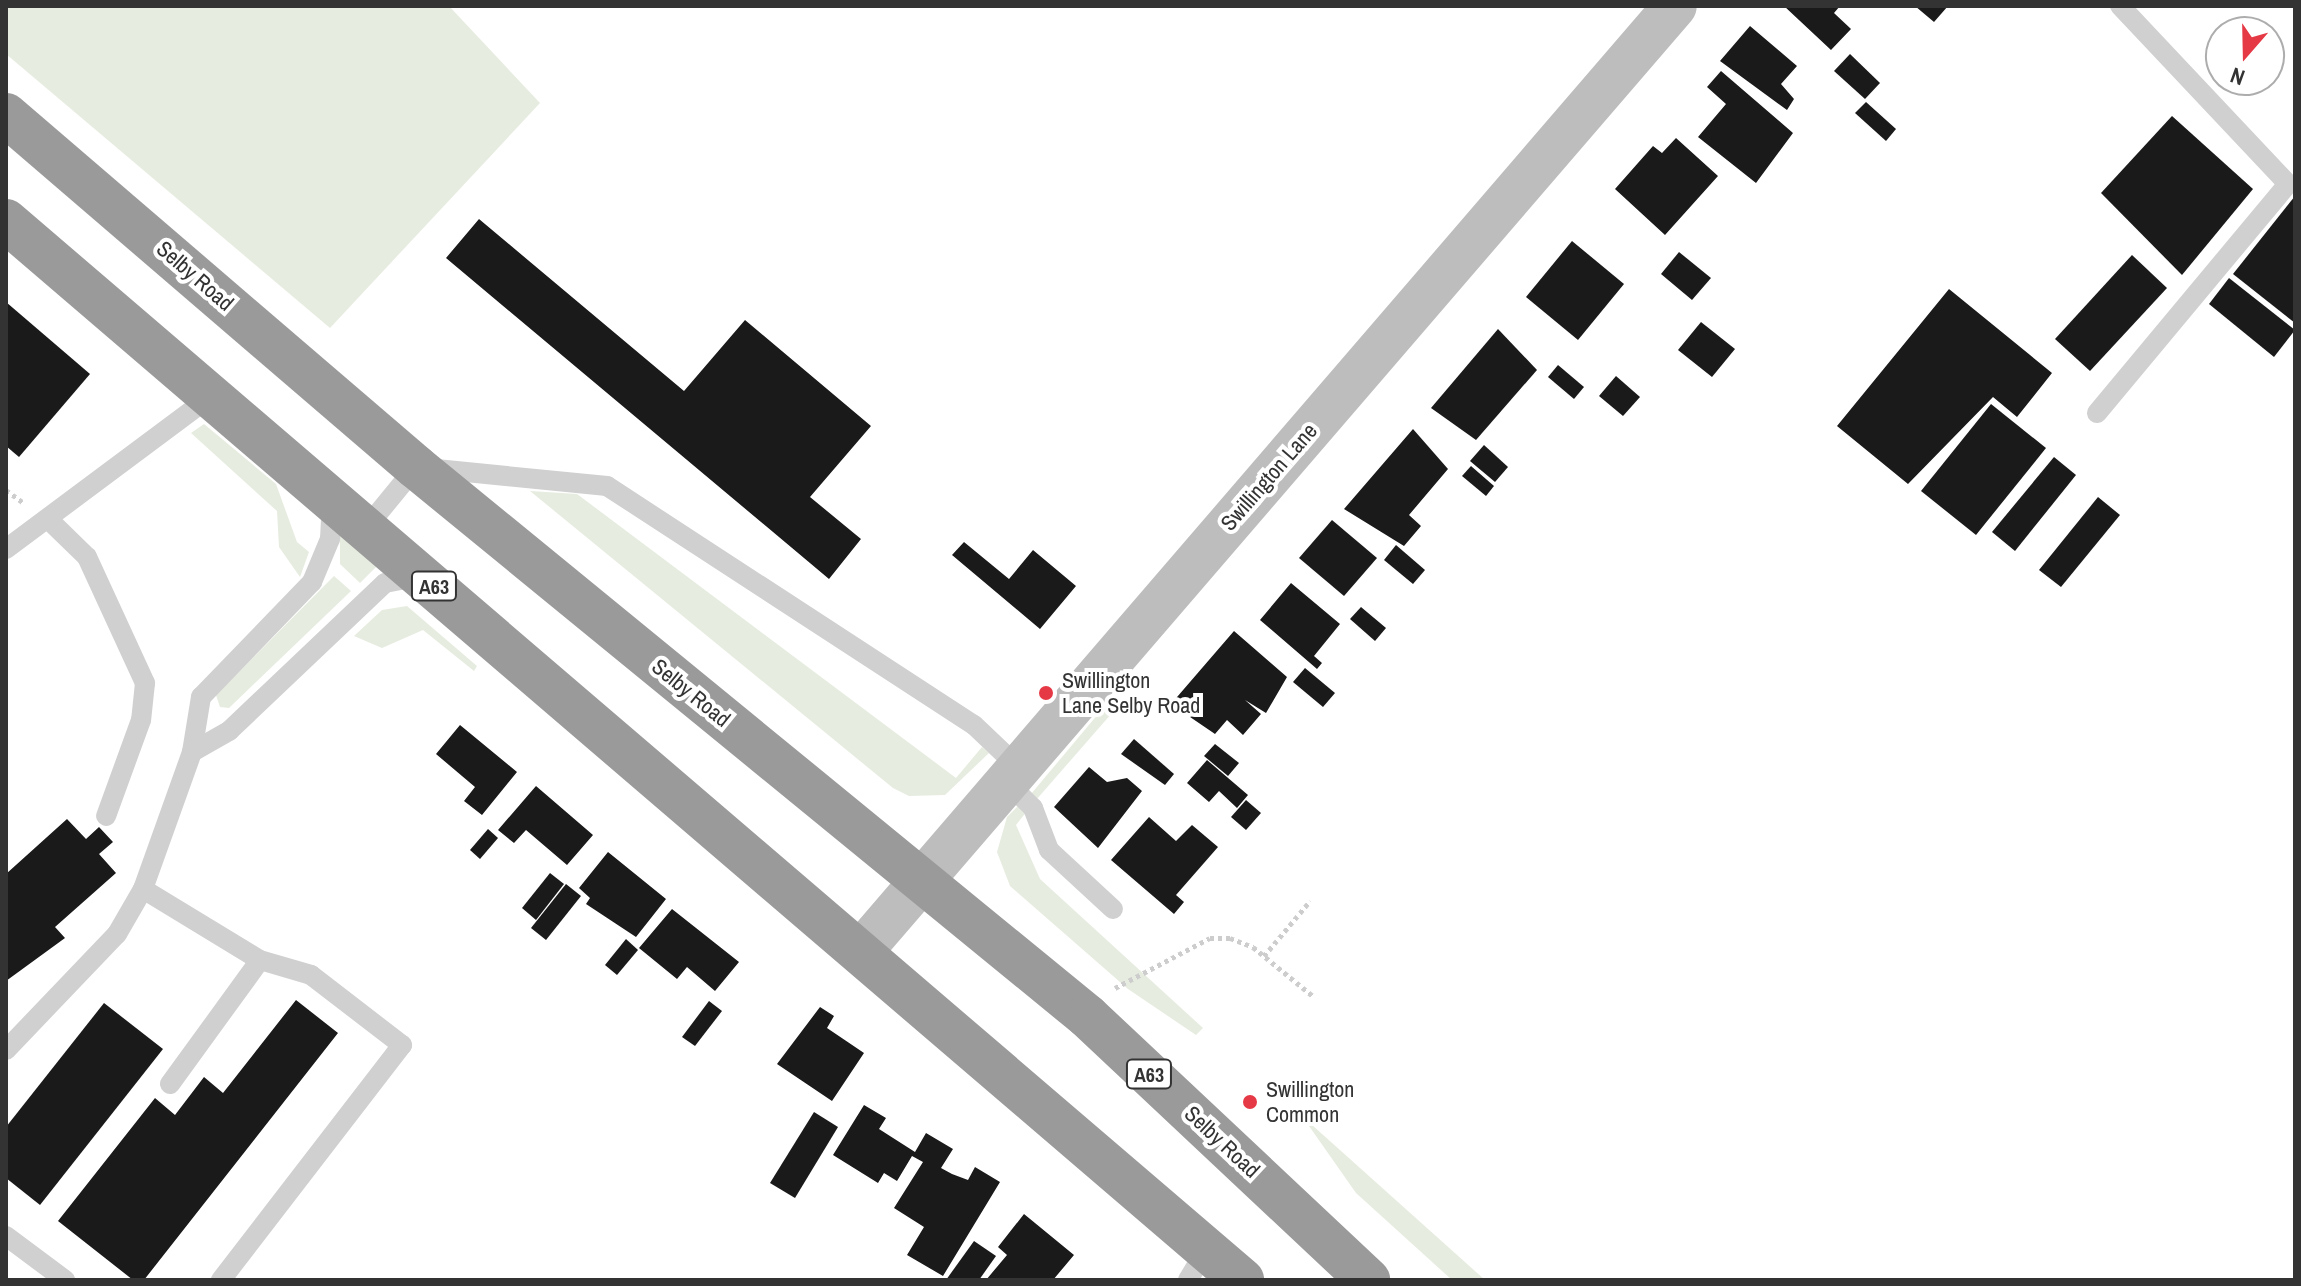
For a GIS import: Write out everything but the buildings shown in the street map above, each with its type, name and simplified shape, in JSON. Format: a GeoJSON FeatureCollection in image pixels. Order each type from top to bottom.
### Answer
{"type":"FeatureCollection","features":[{"type":"Feature","properties":{"kind":"highway","name":"Selby Road"},"geometry":{"type":"LineString","coordinates":[[6,115],[416,467],[1087,1016],[1368,1280]]}},
{"type":"Feature","properties":{"kind":"highway","name":"A63"},"geometry":{"type":"LineString","coordinates":[[6,221],[863,949],[1197,1265],[1242,1280]]}},
{"type":"Feature","properties":{"kind":"street","name":"Swillington Lane"},"geometry":{"type":"LineString","coordinates":[[863,949],[1011,773],[1675,6]]}},
{"type":"Feature","properties":{"kind":"lane"},"geometry":{"type":"LineString","coordinates":[[2097,413],[2288,184],[2120,6]]}},
{"type":"Feature","properties":{"kind":"lane"},"geometry":{"type":"LineString","coordinates":[[6,549],[211,396]]}},
{"type":"Feature","properties":{"kind":"lane"},"geometry":{"type":"LineString","coordinates":[[366,528],[416,467],[607,486],[974,725],[1033,808],[1049,850],[1113,909]]}},
{"type":"Feature","properties":{"kind":"lane"},"geometry":{"type":"LineString","coordinates":[[6,1050],[108,945],[143,889],[192,752],[201,697],[312,582],[330,539],[333,499]]}},
{"type":"Feature","properties":{"kind":"lane"},"geometry":{"type":"LineString","coordinates":[[48,519],[87,557],[145,683],[141,720],[106,816]]}},
{"type":"Feature","properties":{"kind":"lane"},"geometry":{"type":"LineString","coordinates":[[192,752],[229,731],[385,583],[425,579]]}},
{"type":"Feature","properties":{"kind":"lane"},"geometry":{"type":"LineString","coordinates":[[143,889],[260,960],[311,975],[402,1045],[221,1280]]}},
{"type":"Feature","properties":{"kind":"lane"},"geometry":{"type":"LineString","coordinates":[[170,1084],[260,960]]}},
{"type":"Feature","properties":{"kind":"lane"},"geometry":{"type":"LineString","coordinates":[[6,1236],[65,1280]]}},
{"type":"Feature","properties":{"kind":"path"},"geometry":{"type":"LineString","coordinates":[[1264,956],[1310,901]]}},
{"type":"Feature","properties":{"kind":"path"},"geometry":{"type":"LineString","coordinates":[[1087,1016],[1110,989],[1210,938],[1230,938],[1264,956],[1314,997]]}},
{"type":"Feature","properties":{"kind":"shaded area"},"geometry":{"type":"Polygon","coordinates":[[[6,6],[449,6],[540,103],[330,328],[6,54],[6,6]]]}},
{"type":"Feature","properties":{"kind":"shaded area"},"geometry":{"type":"Polygon","coordinates":[[[204,424],[276,484],[297,542],[309,552],[300,577],[279,547],[277,511],[191,433],[204,424]]]}},
{"type":"Feature","properties":{"kind":"shaded area"},"geometry":{"type":"Polygon","coordinates":[[[530,491],[577,494],[956,778],[982,747],[989,753],[945,795],[909,796],[893,788],[530,491]]]}},
{"type":"Feature","properties":{"kind":"shaded area"},"geometry":{"type":"Polygon","coordinates":[[[340,532],[381,562],[360,583],[340,564],[340,532]]]}},
{"type":"Feature","properties":{"kind":"shaded area"},"geometry":{"type":"Polygon","coordinates":[[[334,576],[351,591],[229,708],[220,707],[216,695],[334,576]]]}},
{"type":"Feature","properties":{"kind":"shaded area"},"geometry":{"type":"Polygon","coordinates":[[[407,606],[477,666],[474,671],[423,630],[382,648],[354,636],[382,610],[407,606]]]}},
{"type":"Feature","properties":{"kind":"shaded area"},"geometry":{"type":"Polygon","coordinates":[[[1104,707],[1112,713],[1036,800],[1031,794],[1104,707]]]}},
{"type":"Feature","properties":{"kind":"shaded area"},"geometry":{"type":"Polygon","coordinates":[[[1020,804],[1027,811],[1016,825],[1040,879],[1203,1028],[1196,1035],[1128,989],[1010,886],[997,852],[1007,817],[1020,804]]]}},
{"type":"Feature","properties":{"kind":"shaded area"},"geometry":{"type":"Polygon","coordinates":[[[1302,1116],[1485,1280],[1452,1280],[1356,1193],[1302,1116]]]}},
{"type":"Feature","properties":{"kind":"place","name":"Swillington Lane Selby Road"},"geometry":{"type":"Point","coordinates":[1046,693]}},
{"type":"Feature","properties":{"kind":"place","name":"Swillington Common"},"geometry":{"type":"Point","coordinates":[1250,1102]}}]}
